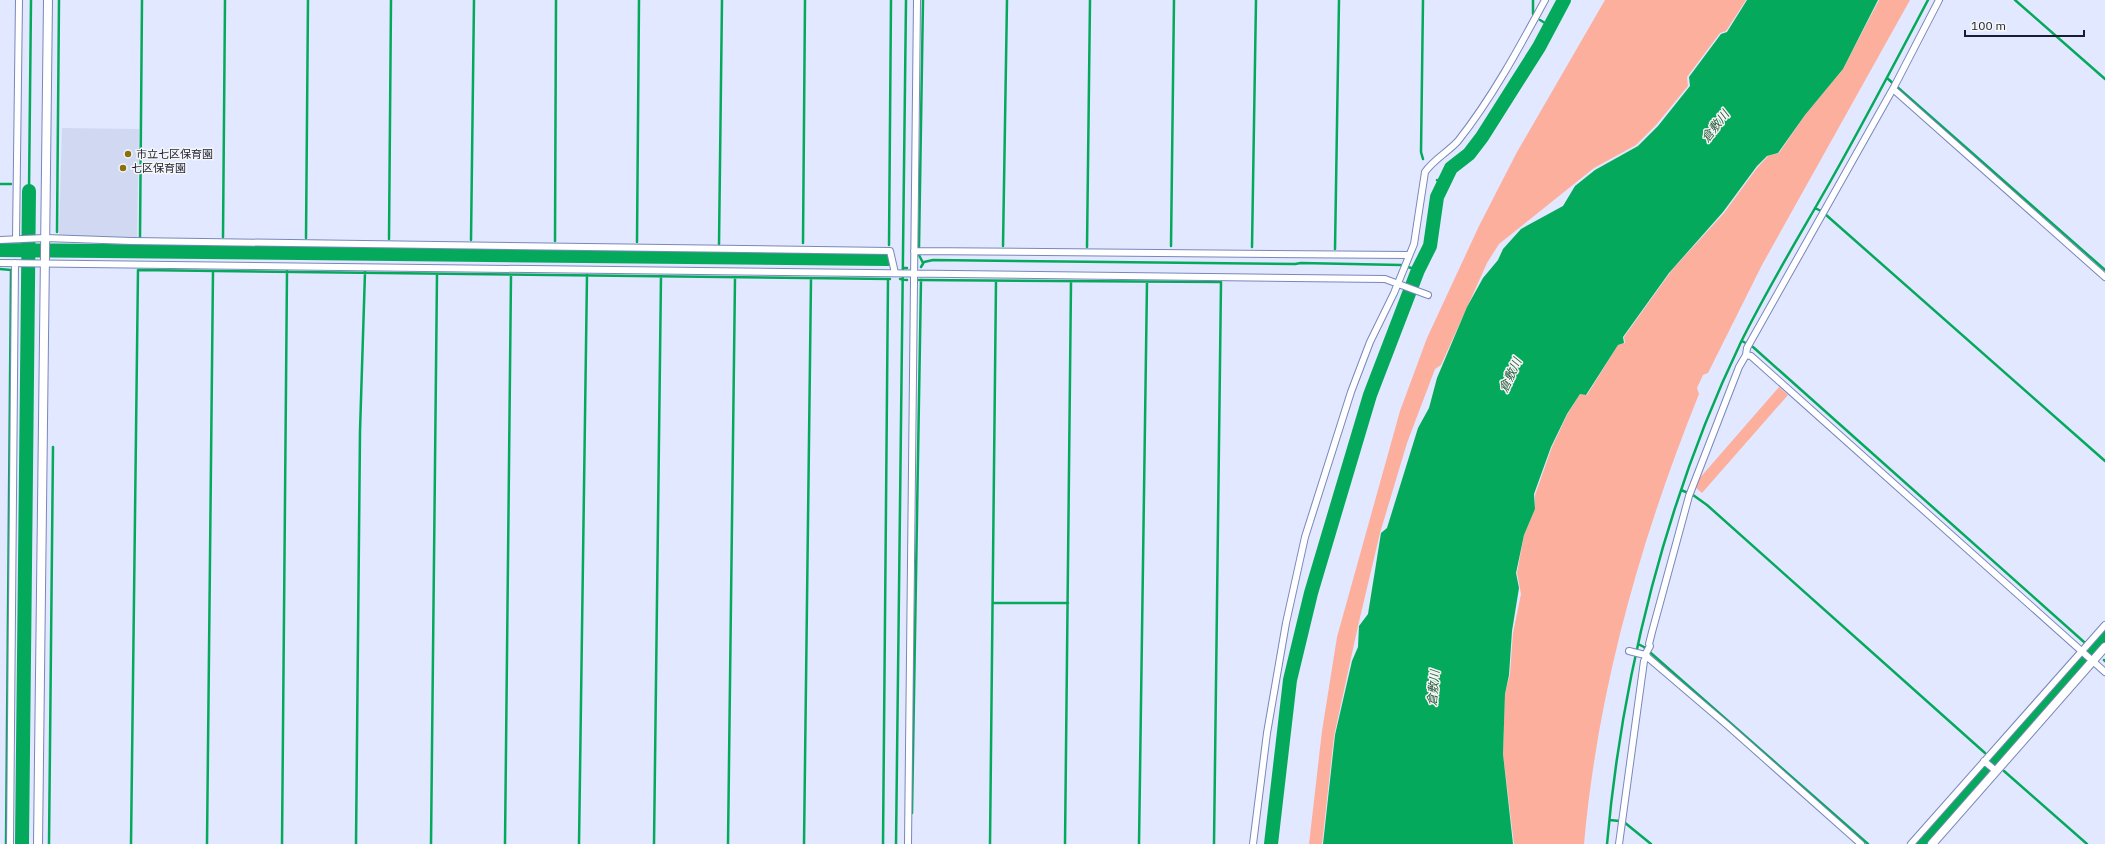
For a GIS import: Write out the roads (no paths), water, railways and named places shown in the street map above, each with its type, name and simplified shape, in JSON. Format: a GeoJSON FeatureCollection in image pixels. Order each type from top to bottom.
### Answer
{"type":"FeatureCollection","features":[{"type":"Feature","properties":{"kind":"street"},"geometry":{"type":"LineString","coordinates":[[19,0],[19,239]]}},
{"type":"Feature","properties":{"kind":"street"},"geometry":{"type":"LineString","coordinates":[[38,844],[43,262],[45,240],[48,0]]}},
{"type":"Feature","properties":{"kind":"street"},"geometry":{"type":"LineString","coordinates":[[908,844],[917,0]]}},
{"type":"Feature","properties":{"kind":"street"},"geometry":{"type":"LineString","coordinates":[[1252,844],[1268,726],[1286,623],[1305,537],[1351,392],[1370,342],[1399,283],[1405,262],[1414,244],[1425,172],[1448,152],[1475,117],[1515,55],[1545,0]]}},
{"type":"Feature","properties":{"kind":"street"},"geometry":{"type":"LineString","coordinates":[[1619,844],[1644,661],[1690,493],[1749,345],[1895,86],[1939,0]]}},
{"type":"Feature","properties":{"kind":"street"},"geometry":{"type":"LineString","coordinates":[[1895,86],[2105,277]]}},
{"type":"Feature","properties":{"kind":"street"},"geometry":{"type":"LineString","coordinates":[[0,240],[33,239],[890,251],[901,274]]}},
{"type":"Feature","properties":{"kind":"street"},"geometry":{"type":"LineString","coordinates":[[914,251],[1409,255]]}},
{"type":"Feature","properties":{"kind":"street"},"geometry":{"type":"LineString","coordinates":[[0,263],[43,262],[1385,279],[1428,295]]}},
{"type":"Feature","properties":{"kind":"street"},"geometry":{"type":"LineString","coordinates":[[10,844],[19,263]]}},
{"type":"Feature","properties":{"kind":"street"},"geometry":{"type":"LineString","coordinates":[[1746,355],[1751,356],[2075,643],[2085,649],[2090,660],[2105,672]]}},
{"type":"Feature","properties":{"kind":"street"},"geometry":{"type":"LineString","coordinates":[[1911,844],[2105,625]]}},
{"type":"Feature","properties":{"kind":"street"},"geometry":{"type":"LineString","coordinates":[[1932,844],[2090,660],[2104,649]]}},
{"type":"Feature","properties":{"kind":"street"},"geometry":{"type":"LineString","coordinates":[[1631,651],[1646,652],[1861,844]]}},
{"type":"Feature","properties":{"kind":"street"},"geometry":{"type":"LineString","coordinates":[[1985,762],[1994,770]]}},
{"type":"Feature","properties":{"kind":"water","name":"倉敷川"},"geometry":{"type":"Polygon","coordinates":[[[1747,0],[1878,0],[1843,69],[1805,115],[1778,153],[1767,156],[1757,166],[1723,212],[1669,273],[1623,337],[1624,343],[1618,345],[1586,395],[1580,394],[1567,414],[1551,447],[1534,494],[1535,509],[1524,535],[1516,573],[1519,588],[1512,631],[1509,675],[1505,694],[1503,754],[1513,844],[1323,844],[1335,735],[1352,661],[1358,647],[1359,626],[1368,614],[1381,533],[1387,528],[1418,428],[1429,408],[1437,378],[1467,307],[1483,278],[1498,260],[1503,249],[1521,229],[1563,206],[1575,186],[1595,170],[1638,146],[1658,126],[1690,86],[1689,77],[1721,34],[1727,32],[1747,0]]]}},
{"type":"Feature","properties":{"kind":"waterway"},"geometry":{"type":"LineString","coordinates":[[29,191],[31,0]]}},
{"type":"Feature","properties":{"kind":"waterway"},"geometry":{"type":"LineString","coordinates":[[57,232],[59,0]]}},
{"type":"Feature","properties":{"kind":"waterway"},"geometry":{"type":"LineString","coordinates":[[140,237],[142,0]]}},
{"type":"Feature","properties":{"kind":"waterway"},"geometry":{"type":"LineString","coordinates":[[223,237],[225,0]]}},
{"type":"Feature","properties":{"kind":"waterway"},"geometry":{"type":"LineString","coordinates":[[306,238],[308,0]]}},
{"type":"Feature","properties":{"kind":"waterway"},"geometry":{"type":"LineString","coordinates":[[389,239],[391,0]]}},
{"type":"Feature","properties":{"kind":"waterway"},"geometry":{"type":"LineString","coordinates":[[471,240],[474,0]]}},
{"type":"Feature","properties":{"kind":"waterway"},"geometry":{"type":"LineString","coordinates":[[555,241],[556,0]]}},
{"type":"Feature","properties":{"kind":"waterway"},"geometry":{"type":"LineString","coordinates":[[637,242],[639,0]]}},
{"type":"Feature","properties":{"kind":"waterway"},"geometry":{"type":"LineString","coordinates":[[719,244],[722,0]]}},
{"type":"Feature","properties":{"kind":"waterway"},"geometry":{"type":"LineString","coordinates":[[803,243],[805,0]]}},
{"type":"Feature","properties":{"kind":"waterway"},"geometry":{"type":"LineString","coordinates":[[889,245],[891,0]]}},
{"type":"Feature","properties":{"kind":"waterway"},"geometry":{"type":"LineString","coordinates":[[896,844],[906,0]]}},
{"type":"Feature","properties":{"kind":"waterway"},"geometry":{"type":"LineString","coordinates":[[919,247],[923,0]]}},
{"type":"Feature","properties":{"kind":"waterway"},"geometry":{"type":"LineString","coordinates":[[1003,246],[1007,0]]}},
{"type":"Feature","properties":{"kind":"waterway"},"geometry":{"type":"LineString","coordinates":[[1087,247],[1090,0]]}},
{"type":"Feature","properties":{"kind":"waterway"},"geometry":{"type":"LineString","coordinates":[[1171,246],[1174,0]]}},
{"type":"Feature","properties":{"kind":"waterway"},"geometry":{"type":"LineString","coordinates":[[1252,247],[1256,0]]}},
{"type":"Feature","properties":{"kind":"waterway"},"geometry":{"type":"LineString","coordinates":[[1335,249],[1339,0]]}},
{"type":"Feature","properties":{"kind":"waterway"},"geometry":{"type":"LineString","coordinates":[[1423,0],[1421,152],[1423,159]]}},
{"type":"Feature","properties":{"kind":"waterway"},"geometry":{"type":"LineString","coordinates":[[1533,0],[1533,14]]}},
{"type":"Feature","properties":{"kind":"waterway"},"geometry":{"type":"LineString","coordinates":[[1271,844],[1290,680],[1311,593],[1370,395],[1418,270],[1430,246],[1437,197],[1451,168],[1469,154],[1482,137],[1539,47],[1564,0]]}},
{"type":"Feature","properties":{"kind":"waterway"},"geometry":{"type":"LineString","coordinates":[[1607,844],[1614,780],[1636,651],[1670,524],[1691,462],[1715,401],[1751,322],[1855,137],[1928,0]]}},
{"type":"Feature","properties":{"kind":"waterway"},"geometry":{"type":"LineString","coordinates":[[2015,0],[2105,79]]}},
{"type":"Feature","properties":{"kind":"waterway"},"geometry":{"type":"LineString","coordinates":[[1540,20],[1550,26]]}},
{"type":"Feature","properties":{"kind":"waterway"},"geometry":{"type":"LineString","coordinates":[[1887,78],[2105,270]]}},
{"type":"Feature","properties":{"kind":"waterway"},"geometry":{"type":"LineString","coordinates":[[1437,180],[1442,184]]}},
{"type":"Feature","properties":{"kind":"waterway"},"geometry":{"type":"LineString","coordinates":[[0,184],[11,184]]}},
{"type":"Feature","properties":{"kind":"waterway"},"geometry":{"type":"LineString","coordinates":[[22,844],[29,191]]}},
{"type":"Feature","properties":{"kind":"waterway"},"geometry":{"type":"LineString","coordinates":[[1815,208],[1821,211]]}},
{"type":"Feature","properties":{"kind":"waterway"},"geometry":{"type":"LineString","coordinates":[[1825,214],[2105,461]]}},
{"type":"Feature","properties":{"kind":"waterway"},"geometry":{"type":"LineString","coordinates":[[0,250],[888,259]]}},
{"type":"Feature","properties":{"kind":"waterway"},"geometry":{"type":"LineString","coordinates":[[919,255],[923,263]]}},
{"type":"Feature","properties":{"kind":"waterway"},"geometry":{"type":"LineString","coordinates":[[921,267],[924,262],[933,260],[1401,265],[1418,270]]}},
{"type":"Feature","properties":{"kind":"waterway"},"geometry":{"type":"LineString","coordinates":[[0,269],[11,270]]}},
{"type":"Feature","properties":{"kind":"waterway"},"geometry":{"type":"LineString","coordinates":[[24,269],[29,269]]}},
{"type":"Feature","properties":{"kind":"waterway"},"geometry":{"type":"LineString","coordinates":[[6,844],[11,270]]}},
{"type":"Feature","properties":{"kind":"waterway"},"geometry":{"type":"LineString","coordinates":[[131,844],[138,270],[890,279]]}},
{"type":"Feature","properties":{"kind":"waterway"},"geometry":{"type":"LineString","coordinates":[[207,844],[213,271]]}},
{"type":"Feature","properties":{"kind":"waterway"},"geometry":{"type":"LineString","coordinates":[[282,844],[287,271]]}},
{"type":"Feature","properties":{"kind":"waterway"},"geometry":{"type":"LineString","coordinates":[[356,844],[360,431],[365,272]]}},
{"type":"Feature","properties":{"kind":"waterway"},"geometry":{"type":"LineString","coordinates":[[431,844],[437,274]]}},
{"type":"Feature","properties":{"kind":"waterway"},"geometry":{"type":"LineString","coordinates":[[505,844],[511,275]]}},
{"type":"Feature","properties":{"kind":"waterway"},"geometry":{"type":"LineString","coordinates":[[579,844],[587,275]]}},
{"type":"Feature","properties":{"kind":"waterway"},"geometry":{"type":"LineString","coordinates":[[654,844],[661,276]]}},
{"type":"Feature","properties":{"kind":"waterway"},"geometry":{"type":"LineString","coordinates":[[728,844],[735,278]]}},
{"type":"Feature","properties":{"kind":"waterway"},"geometry":{"type":"LineString","coordinates":[[804,844],[811,279]]}},
{"type":"Feature","properties":{"kind":"waterway"},"geometry":{"type":"LineString","coordinates":[[883,844],[888,279]]}},
{"type":"Feature","properties":{"kind":"waterway"},"geometry":{"type":"LineString","coordinates":[[900,279],[907,280]]}},
{"type":"Feature","properties":{"kind":"waterway"},"geometry":{"type":"LineString","coordinates":[[919,280],[1221,282],[1214,844]]}},
{"type":"Feature","properties":{"kind":"waterway"},"geometry":{"type":"LineString","coordinates":[[912,813],[921,280]]}},
{"type":"Feature","properties":{"kind":"waterway"},"geometry":{"type":"LineString","coordinates":[[990,844],[996,281]]}},
{"type":"Feature","properties":{"kind":"waterway"},"geometry":{"type":"LineString","coordinates":[[1065,844],[1071,282]]}},
{"type":"Feature","properties":{"kind":"waterway"},"geometry":{"type":"LineString","coordinates":[[1139,844],[1147,282]]}},
{"type":"Feature","properties":{"kind":"waterway"},"geometry":{"type":"LineString","coordinates":[[1742,341],[1753,347],[2093,650]]}},
{"type":"Feature","properties":{"kind":"waterway"},"geometry":{"type":"LineString","coordinates":[[49,844],[53,447]]}},
{"type":"Feature","properties":{"kind":"waterway"},"geometry":{"type":"LineString","coordinates":[[1681,490],[1693,495],[1707,505],[1985,753]]}},
{"type":"Feature","properties":{"kind":"waterway"},"geometry":{"type":"LineString","coordinates":[[993,603],[1068,603]]}},
{"type":"Feature","properties":{"kind":"waterway"},"geometry":{"type":"LineString","coordinates":[[1919,844],[2105,633]]}},
{"type":"Feature","properties":{"kind":"waterway"},"geometry":{"type":"LineString","coordinates":[[1638,644],[1644,647],[1868,844]]}},
{"type":"Feature","properties":{"kind":"waterway"},"geometry":{"type":"LineString","coordinates":[[1991,759],[1995,763]]}},
{"type":"Feature","properties":{"kind":"waterway"},"geometry":{"type":"LineString","coordinates":[[2004,771],[2087,844]]}},
{"type":"Feature","properties":{"kind":"waterway"},"geometry":{"type":"LineString","coordinates":[[1610,820],[1619,821]]}},
{"type":"Feature","properties":{"kind":"waterway"},"geometry":{"type":"LineString","coordinates":[[1624,822],[1651,844]]}},
{"type":"Feature","properties":{"kind":"place","name":"市立七区保育園"},"geometry":{"type":"Point","coordinates":[128,154]}},
{"type":"Feature","properties":{"kind":"place","name":"七区保育園"},"geometry":{"type":"Point","coordinates":[123,168]}}]}
